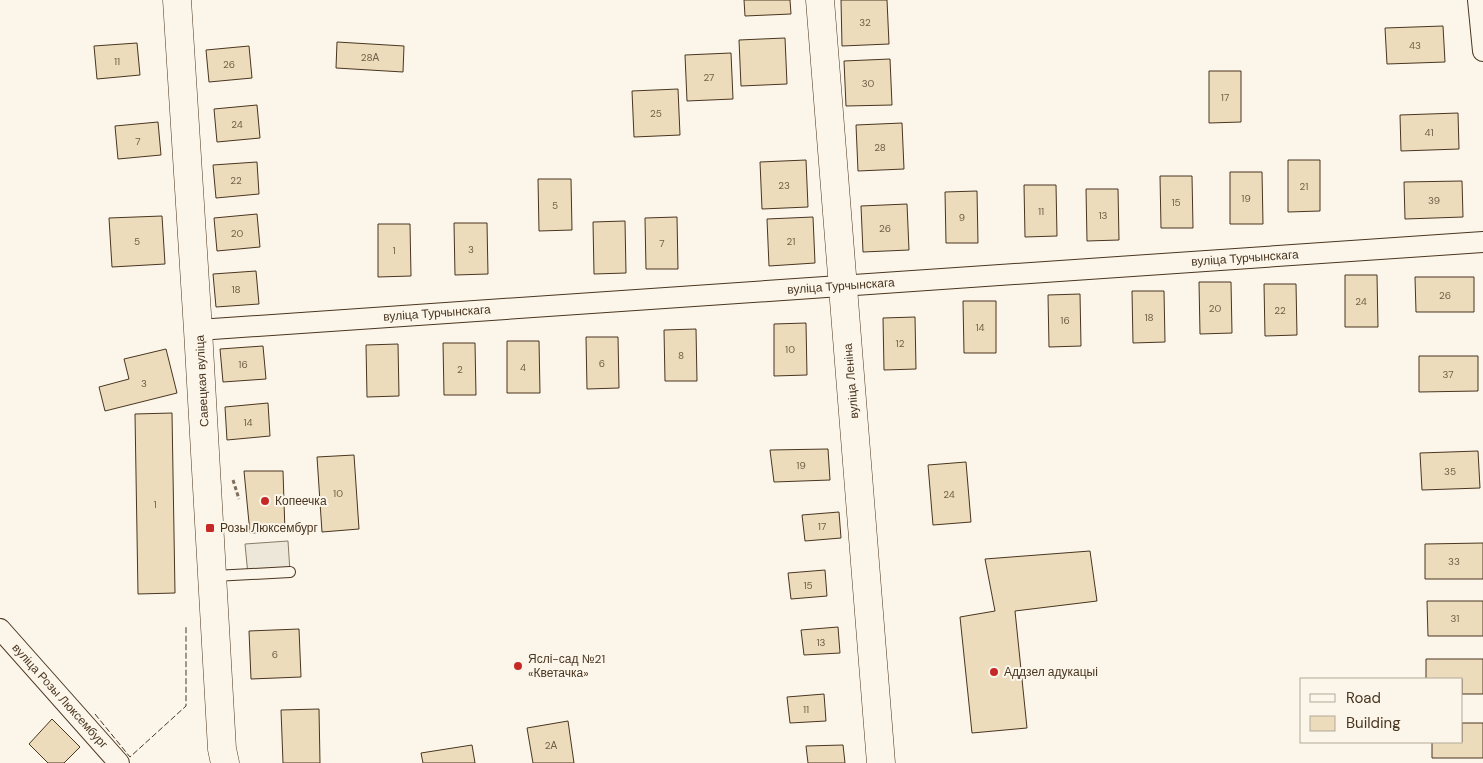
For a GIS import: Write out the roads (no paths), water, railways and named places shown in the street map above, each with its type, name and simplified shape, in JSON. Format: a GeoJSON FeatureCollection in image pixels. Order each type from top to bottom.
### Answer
{"type":"FeatureCollection","features":[{"type":"Feature","properties":{"kind":"street","name":"Савецкая вуліца"},"geometry":{"type":"LineString","coordinates":[[177,0],[224,763]]}},
{"type":"Feature","properties":{"kind":"street","name":"вуліца Леніна"},"geometry":{"type":"LineString","coordinates":[[820,0],[881,763]]}},
{"type":"Feature","properties":{"kind":"street"},"geometry":{"type":"LineString","coordinates":[[1478,0],[1483,51]]}},
{"type":"Feature","properties":{"kind":"street","name":"вуліца Турчынскага"},"geometry":{"type":"LineString","coordinates":[[198,330],[1483,242]]}},
{"type":"Feature","properties":{"kind":"street","name":"вуліца Розы Люксембург"},"geometry":{"type":"LineString","coordinates":[[0,629],[119,763]]}},
{"type":"Feature","properties":{"kind":"lane"},"geometry":{"type":"LineString","coordinates":[[212,576],[290,572]]}},
{"type":"Feature","properties":{"kind":"place","name":"Копеечка"},"geometry":{"type":"Point","coordinates":[265,501]}},
{"type":"Feature","properties":{"kind":"place","name":"Розы Люксембург"},"geometry":{"type":"Point","coordinates":[210,528]}},
{"type":"Feature","properties":{"kind":"place","name":"Яслі-сад №21 «Кветачка»"},"geometry":{"type":"Point","coordinates":[518,666]}},
{"type":"Feature","properties":{"kind":"place","name":"Аддзел адукацыі"},"geometry":{"type":"Point","coordinates":[994,672]}}]}
